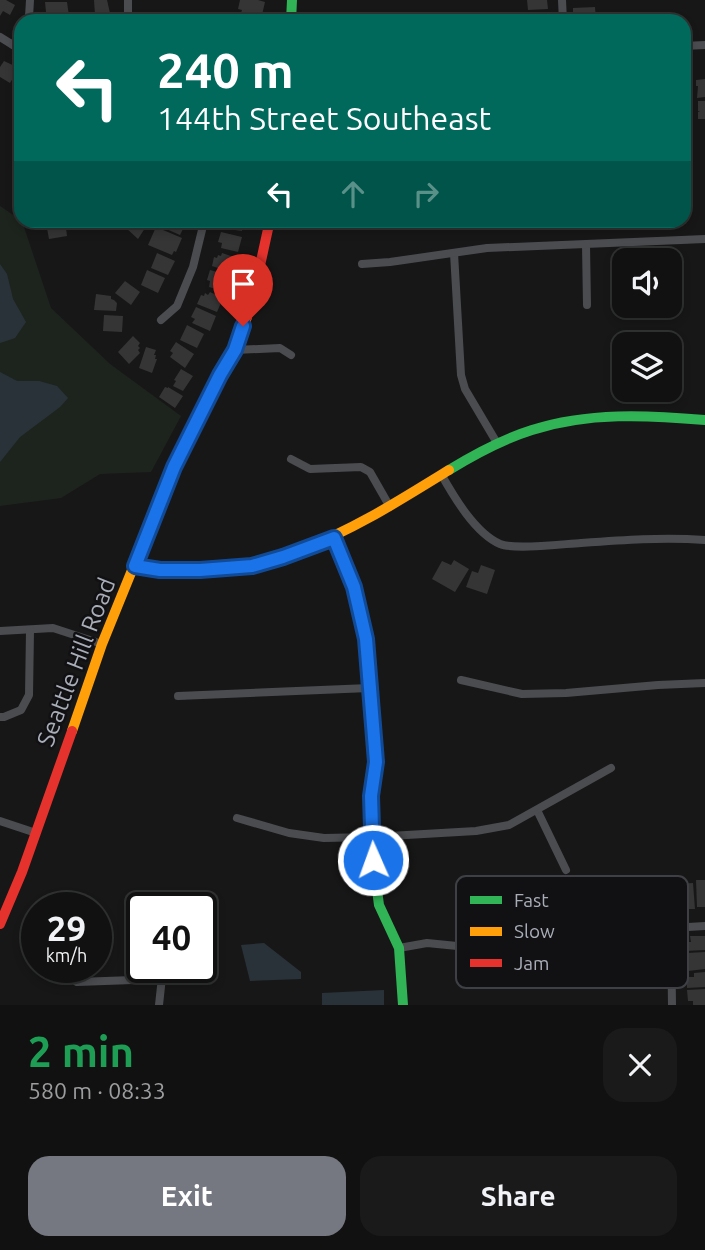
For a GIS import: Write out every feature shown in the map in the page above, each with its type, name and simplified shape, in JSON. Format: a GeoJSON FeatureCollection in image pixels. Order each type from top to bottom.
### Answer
{"type":"FeatureCollection","features":[{"type":"Feature","properties":{"kind":"street"},"geometry":{"type":"LineString","coordinates":[[161,320],[177,306],[192,267],[202,228]]}},
{"type":"Feature","properties":{"kind":"street","name":"Seattle Hill Road"},"geometry":{"type":"LineString","coordinates":[[0,925],[22,872],[102,644],[174,467],[235,350],[252,302],[268,228]]}},
{"type":"Feature","properties":{"kind":"street"},"geometry":{"type":"LineString","coordinates":[[362,264],[487,248],[705,239]]}},
{"type":"Feature","properties":{"kind":"street"},"geometry":{"type":"LineString","coordinates":[[586,245],[587,305]]}},
{"type":"Feature","properties":{"kind":"street"},"geometry":{"type":"LineString","coordinates":[[454,253],[461,375],[465,389],[497,443]]}},
{"type":"Feature","properties":{"kind":"street"},"geometry":{"type":"LineString","coordinates":[[235,350],[280,348],[291,355]]}},
{"type":"Feature","properties":{"kind":"street"},"geometry":{"type":"LineString","coordinates":[[135,566],[160,570],[200,570],[252,566],[283,557],[334,538],[497,443],[533,429],[581,418],[673,417],[705,420]]}},
{"type":"Feature","properties":{"kind":"street"},"geometry":{"type":"LineString","coordinates":[[291,459],[310,469],[360,467],[370,472],[390,507]]}},
{"type":"Feature","properties":{"kind":"street"},"geometry":{"type":"LineString","coordinates":[[441,474],[477,528],[500,544],[525,546],[673,538],[705,540]]}},
{"type":"Feature","properties":{"kind":"street"},"geometry":{"type":"LineString","coordinates":[[334,538],[354,587],[366,639],[376,762],[371,796],[373,860],[379,905],[399,948],[403,1005]]}},
{"type":"Feature","properties":{"kind":"street"},"geometry":{"type":"LineString","coordinates":[[0,631],[53,628],[102,644]]}},
{"type":"Feature","properties":{"kind":"street"},"geometry":{"type":"LineString","coordinates":[[0,717],[21,710],[29,695],[30,631]]}},
{"type":"Feature","properties":{"kind":"street"},"geometry":{"type":"LineString","coordinates":[[461,680],[522,694],[705,683]]}},
{"type":"Feature","properties":{"kind":"street"},"geometry":{"type":"LineString","coordinates":[[178,696],[369,688]]}},
{"type":"Feature","properties":{"kind":"street"},"geometry":{"type":"LineString","coordinates":[[237,818],[289,833],[324,838],[477,831],[509,825],[611,768]]}},
{"type":"Feature","properties":{"kind":"street"},"geometry":{"type":"LineString","coordinates":[[537,810],[566,870]]}},
{"type":"Feature","properties":{"kind":"street"},"geometry":{"type":"LineString","coordinates":[[0,821],[36,833]]}},
{"type":"Feature","properties":{"kind":"street"},"geometry":{"type":"LineString","coordinates":[[399,948],[427,943],[456,946]]}},
{"type":"Feature","properties":{"kind":"street"},"geometry":{"type":"LineString","coordinates":[[159,1005],[162,983]]}},
{"type":"Feature","properties":{"kind":"shaded area"},"geometry":{"type":"Polygon","coordinates":[[[0,206],[14,216],[14,228],[24,228],[51,308],[110,364],[181,416],[151,472],[100,474],[61,498],[0,506],[0,206]]]}},
{"type":"Feature","properties":{"kind":"shaded area"},"geometry":{"type":"Polygon","coordinates":[[[0,264],[7,274],[13,299],[26,322],[15,338],[0,343],[0,264]]]}},
{"type":"Feature","properties":{"kind":"shaded area"},"geometry":{"type":"Polygon","coordinates":[[[0,372],[17,381],[39,381],[57,386],[68,398],[20,437],[0,462],[0,372]]]}},
{"type":"Feature","properties":{"kind":"shaded area"},"geometry":{"type":"Polygon","coordinates":[[[264,943],[301,972],[301,979],[250,981],[241,945],[264,943]]]}},
{"type":"Feature","properties":{"kind":"shaded area"},"geometry":{"type":"Polygon","coordinates":[[[384,990],[384,1005],[322,1005],[322,993],[384,990]]]}},
{"type":"Feature","properties":{"kind":"building"},"geometry":{"type":"Polygon","coordinates":[[[0,0],[15,5],[10,15],[3,11],[0,16],[0,0]]]}},
{"type":"Feature","properties":{"kind":"building"},"geometry":{"type":"Polygon","coordinates":[[[94,0],[107,0],[110,13],[95,14],[94,0]]]}},
{"type":"Feature","properties":{"kind":"building"},"geometry":{"type":"Polygon","coordinates":[[[240,0],[265,2],[262,14],[245,14],[238,9],[240,0]]]}},
{"type":"Feature","properties":{"kind":"building"},"geometry":{"type":"Polygon","coordinates":[[[527,0],[547,0],[548,9],[528,10],[527,0]]]}},
{"type":"Feature","properties":{"kind":"building"},"geometry":{"type":"Polygon","coordinates":[[[45,2],[67,2],[69,14],[46,12],[45,2]]]}},
{"type":"Feature","properties":{"kind":"building"},"geometry":{"type":"Polygon","coordinates":[[[595,7],[596,14],[573,14],[573,8],[595,7]]]}},
{"type":"Feature","properties":{"kind":"building"},"geometry":{"type":"Polygon","coordinates":[[[550,12],[550,14],[527,14],[550,12]]]}},
{"type":"Feature","properties":{"kind":"building"},"geometry":{"type":"Polygon","coordinates":[[[4,61],[14,66],[14,76],[10,83],[0,77],[0,67],[4,61]]]}},
{"type":"Feature","properties":{"kind":"building"},"geometry":{"type":"Polygon","coordinates":[[[705,79],[705,97],[697,98],[696,80],[705,79]]]}},
{"type":"Feature","properties":{"kind":"building"},"geometry":{"type":"Polygon","coordinates":[[[698,101],[705,101],[705,119],[698,119],[698,101]]]}},
{"type":"Feature","properties":{"kind":"building"},"geometry":{"type":"Polygon","coordinates":[[[47,228],[66,228],[67,236],[49,239],[47,228]]]}},
{"type":"Feature","properties":{"kind":"building"},"geometry":{"type":"Polygon","coordinates":[[[126,228],[145,228],[138,239],[126,228]]]}},
{"type":"Feature","properties":{"kind":"building"},"geometry":{"type":"Polygon","coordinates":[[[156,228],[182,238],[172,255],[148,245],[156,228]]]}},
{"type":"Feature","properties":{"kind":"building"},"geometry":{"type":"Polygon","coordinates":[[[164,228],[184,228],[180,235],[164,228]]]}},
{"type":"Feature","properties":{"kind":"building"},"geometry":{"type":"Polygon","coordinates":[[[221,228],[243,228],[242,231],[221,228]]]}},
{"type":"Feature","properties":{"kind":"building"},"geometry":{"type":"Polygon","coordinates":[[[221,232],[242,237],[238,252],[221,248],[222,243],[218,242],[221,232]]]}},
{"type":"Feature","properties":{"kind":"building"},"geometry":{"type":"Polygon","coordinates":[[[157,253],[175,261],[168,275],[151,268],[157,253]]]}},
{"type":"Feature","properties":{"kind":"building"},"geometry":{"type":"Polygon","coordinates":[[[222,253],[237,258],[232,273],[212,266],[214,257],[221,256],[222,253]]]}},
{"type":"Feature","properties":{"kind":"building"},"geometry":{"type":"Polygon","coordinates":[[[147,270],[165,278],[158,293],[141,285],[147,270]]]}},
{"type":"Feature","properties":{"kind":"building"},"geometry":{"type":"Polygon","coordinates":[[[210,270],[231,276],[226,292],[209,287],[210,281],[207,280],[210,270]]]}},
{"type":"Feature","properties":{"kind":"building"},"geometry":{"type":"Polygon","coordinates":[[[125,281],[140,292],[131,305],[115,293],[125,281]]]}},
{"type":"Feature","properties":{"kind":"building"},"geometry":{"type":"Polygon","coordinates":[[[210,292],[223,298],[217,312],[197,304],[201,295],[208,295],[210,292]]]}},
{"type":"Feature","properties":{"kind":"building"},"geometry":{"type":"Polygon","coordinates":[[[96,294],[111,296],[117,303],[116,311],[94,310],[96,294]]]}},
{"type":"Feature","properties":{"kind":"building"},"geometry":{"type":"Polygon","coordinates":[[[196,307],[216,316],[210,331],[192,323],[195,319],[191,317],[196,307]]]}},
{"type":"Feature","properties":{"kind":"building"},"geometry":{"type":"Polygon","coordinates":[[[104,315],[123,316],[122,332],[103,331],[104,315]]]}},
{"type":"Feature","properties":{"kind":"building"},"geometry":{"type":"Polygon","coordinates":[[[187,325],[204,334],[197,348],[180,340],[187,325]]]}},
{"type":"Feature","properties":{"kind":"building"},"geometry":{"type":"Polygon","coordinates":[[[133,336],[140,343],[140,353],[129,364],[118,352],[133,336]]]}},
{"type":"Feature","properties":{"kind":"building"},"geometry":{"type":"Polygon","coordinates":[[[176,342],[194,354],[185,368],[170,357],[173,353],[170,351],[176,342]]]}},
{"type":"Feature","properties":{"kind":"building"},"geometry":{"type":"Polygon","coordinates":[[[146,347],[156,350],[154,355],[157,359],[152,373],[139,368],[146,347]]]}},
{"type":"Feature","properties":{"kind":"building"},"geometry":{"type":"Polygon","coordinates":[[[181,369],[193,376],[183,391],[173,386],[181,369]]]}},
{"type":"Feature","properties":{"kind":"building"},"geometry":{"type":"Polygon","coordinates":[[[165,387],[183,396],[175,408],[159,397],[165,387]]]}},
{"type":"Feature","properties":{"kind":"building"},"geometry":{"type":"Polygon","coordinates":[[[454,560],[469,569],[455,592],[432,579],[442,561],[451,565],[454,560]]]}},
{"type":"Feature","properties":{"kind":"building"},"geometry":{"type":"Polygon","coordinates":[[[481,565],[495,570],[487,594],[466,587],[472,571],[478,573],[481,565]]]}},
{"type":"Feature","properties":{"kind":"building"},"geometry":{"type":"Polygon","coordinates":[[[696,880],[705,880],[705,907],[697,907],[696,880]]]}},
{"type":"Feature","properties":{"kind":"building"},"geometry":{"type":"Polygon","coordinates":[[[688,883],[693,883],[695,909],[688,909],[688,883]]]}},
{"type":"Feature","properties":{"kind":"building"},"geometry":{"type":"Polygon","coordinates":[[[690,936],[705,936],[705,950],[688,951],[688,942],[691,942],[690,936]]]}},
{"type":"Feature","properties":{"kind":"building"},"geometry":{"type":"Polygon","coordinates":[[[705,952],[705,969],[688,971],[688,953],[705,952]]]}},
{"type":"Feature","properties":{"kind":"building"},"geometry":{"type":"Polygon","coordinates":[[[705,972],[705,987],[688,988],[688,977],[694,977],[694,973],[705,972]]]}},
{"type":"Feature","properties":{"kind":"building"},"geometry":{"type":"Polygon","coordinates":[[[705,989],[705,1005],[693,1005],[693,1001],[688,1001],[687,990],[705,989]]]}},
{"type":"Feature","properties":{"kind":"traffic: fast"},"geometry":{"type":"LineString","coordinates":[[291,14],[292,0]]}},
{"type":"Feature","properties":{"kind":"traffic: fast"},"geometry":{"type":"LineString","coordinates":[[449,470],[500,442],[553,424],[618,416],[705,420]]}},
{"type":"Feature","properties":{"kind":"traffic: fast"},"geometry":{"type":"LineString","coordinates":[[372,828],[379,905],[399,948],[403,1005]]}},
{"type":"Feature","properties":{"kind":"traffic: slow"},"geometry":{"type":"LineString","coordinates":[[72,731],[102,644],[174,467],[235,350],[247,317]]}},
{"type":"Feature","properties":{"kind":"traffic: slow"},"geometry":{"type":"LineString","coordinates":[[135,566],[196,571],[243,568],[264,563],[342,532],[449,470]]}},
{"type":"Feature","properties":{"kind":"traffic: slow"},"geometry":{"type":"LineString","coordinates":[[334,538],[354,588],[366,639],[376,763],[371,795],[372,828]]}},
{"type":"Feature","properties":{"kind":"traffic: jam"},"geometry":{"type":"LineString","coordinates":[[247,317],[268,228]]}},
{"type":"Feature","properties":{"kind":"traffic: jam"},"geometry":{"type":"LineString","coordinates":[[0,924],[22,872],[72,731]]}},
{"type":"Feature","properties":{"kind":"route"},"geometry":{"type":"LineString","coordinates":[[243,326],[235,350],[174,467],[135,566],[160,570],[200,570],[252,566],[334,538],[354,587],[366,639],[376,762],[371,796],[373,860]]}}]}
